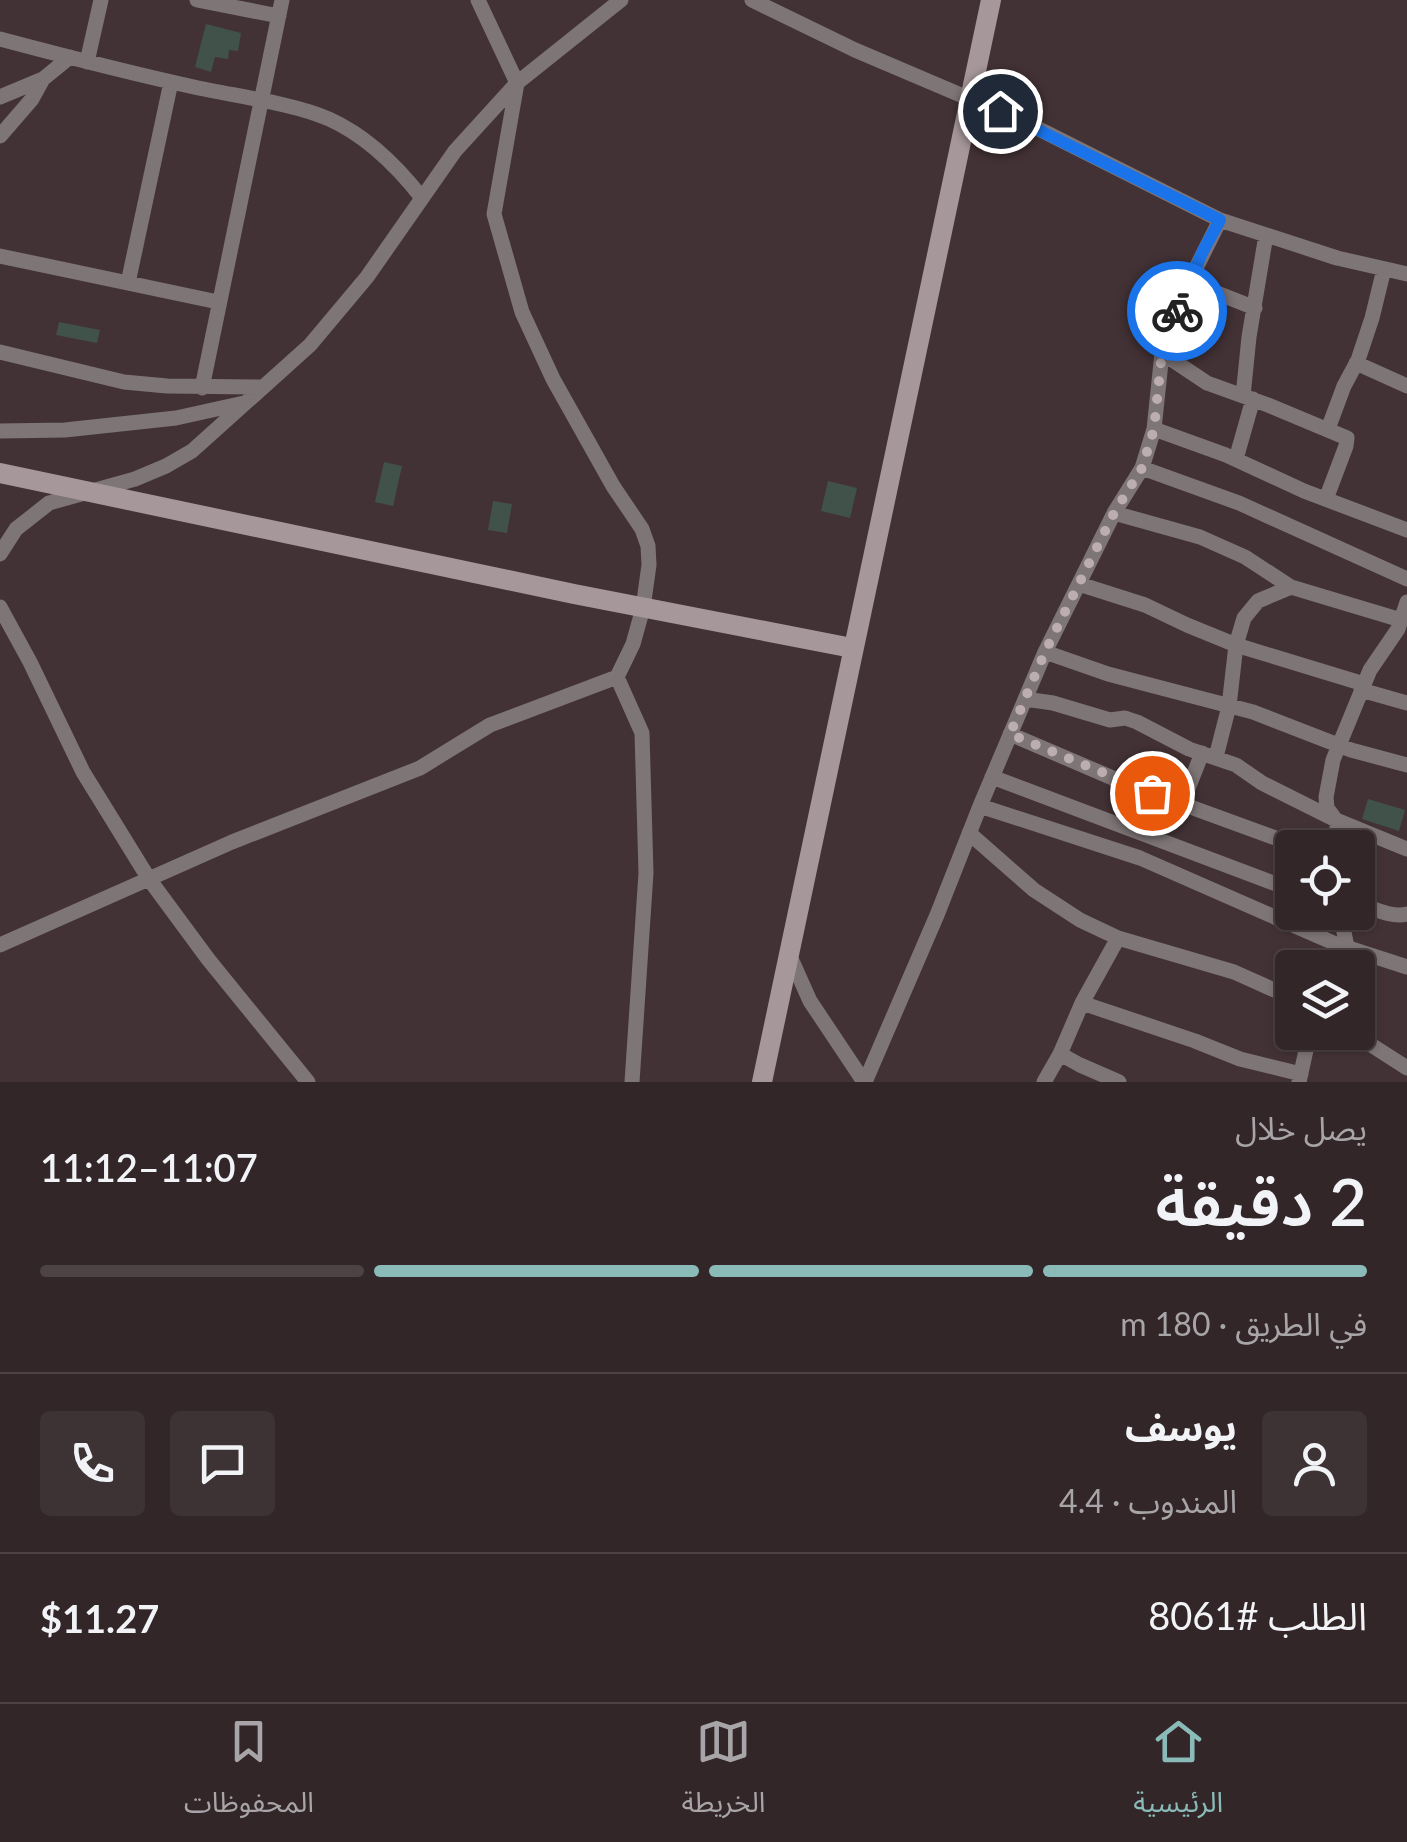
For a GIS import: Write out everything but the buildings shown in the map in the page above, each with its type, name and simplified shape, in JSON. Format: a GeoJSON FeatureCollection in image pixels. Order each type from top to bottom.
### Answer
{"type":"FeatureCollection","features":[{"type":"Feature","properties":{"kind":"main road"},"geometry":{"type":"LineString","coordinates":[[762,1082],[992,0]]}},
{"type":"Feature","properties":{"kind":"main road"},"geometry":{"type":"LineString","coordinates":[[0,473],[852,648]]}},
{"type":"Feature","properties":{"kind":"street"},"geometry":{"type":"LineString","coordinates":[[87,62],[100,0]]}},
{"type":"Feature","properties":{"kind":"street"},"geometry":{"type":"LineString","coordinates":[[197,0],[280,8],[202,388]]}},
{"type":"Feature","properties":{"kind":"street"},"geometry":{"type":"LineString","coordinates":[[0,945],[232,842],[420,768],[490,725],[617,677],[633,644],[643,608],[648,546],[642,529],[613,486],[545,362],[522,312],[494,214],[516,83],[478,0]]}},
{"type":"Feature","properties":{"kind":"street"},"geometry":{"type":"LineString","coordinates":[[0,554],[16,529],[49,504],[166,466],[192,451],[246,403],[322,331],[367,276],[454,151],[516,83],[621,0]]}},
{"type":"Feature","properties":{"kind":"street"},"geometry":{"type":"LineString","coordinates":[[752,0],[854,50],[1029,124],[1220,220],[1337,258],[1407,274]]}},
{"type":"Feature","properties":{"kind":"street"},"geometry":{"type":"LineString","coordinates":[[0,39],[329,119],[360,137],[399,170],[422,198]]}},
{"type":"Feature","properties":{"kind":"street"},"geometry":{"type":"LineString","coordinates":[[0,97],[43,79],[70,57]]}},
{"type":"Feature","properties":{"kind":"street"},"geometry":{"type":"LineString","coordinates":[[0,136],[32,99],[43,79]]}},
{"type":"Feature","properties":{"kind":"street"},"geometry":{"type":"LineString","coordinates":[[128,283],[172,82]]}},
{"type":"Feature","properties":{"kind":"street"},"geometry":{"type":"LineString","coordinates":[[789,954],[810,1001],[865,1082],[1045,652],[1114,513],[1142,468],[1154,429],[1162,352],[1220,220]]}},
{"type":"Feature","properties":{"kind":"street"},"geometry":{"type":"LineString","coordinates":[[1236,459],[1248,398],[1254,308],[1266,235]]}},
{"type":"Feature","properties":{"kind":"street"},"geometry":{"type":"LineString","coordinates":[[0,256],[218,302]]}},
{"type":"Feature","properties":{"kind":"street"},"geometry":{"type":"LineString","coordinates":[[1328,429],[1356,364],[1384,269]]}},
{"type":"Feature","properties":{"kind":"street"},"geometry":{"type":"LineString","coordinates":[[1190,282],[1254,308]]}},
{"type":"Feature","properties":{"kind":"street"},"geometry":{"type":"LineString","coordinates":[[0,352],[124,382],[262,388]]}},
{"type":"Feature","properties":{"kind":"street"},"geometry":{"type":"LineString","coordinates":[[1162,352],[1200,380],[1346,438],[1326,499]]}},
{"type":"Feature","properties":{"kind":"street"},"geometry":{"type":"LineString","coordinates":[[1356,364],[1407,386]]}},
{"type":"Feature","properties":{"kind":"street"},"geometry":{"type":"LineString","coordinates":[[0,431],[65,430],[176,418],[246,403]]}},
{"type":"Feature","properties":{"kind":"street"},"geometry":{"type":"LineString","coordinates":[[1154,429],[1407,530]]}},
{"type":"Feature","properties":{"kind":"street"},"geometry":{"type":"LineString","coordinates":[[1142,468],[1239,502],[1407,579]]}},
{"type":"Feature","properties":{"kind":"street"},"geometry":{"type":"LineString","coordinates":[[1114,513],[1212,541],[1291,587],[1402,627]]}},
{"type":"Feature","properties":{"kind":"street"},"geometry":{"type":"LineString","coordinates":[[1079,584],[1145,604],[1236,645],[1407,703]]}},
{"type":"Feature","properties":{"kind":"street"},"geometry":{"type":"LineString","coordinates":[[1182,804],[1209,755],[1228,706],[1236,645],[1250,609],[1269,595],[1291,587]]}},
{"type":"Feature","properties":{"kind":"street"},"geometry":{"type":"LineString","coordinates":[[1337,830],[1336,820],[1326,808],[1326,798],[1338,746],[1373,665],[1402,627],[1407,602]]}},
{"type":"Feature","properties":{"kind":"street"},"geometry":{"type":"LineString","coordinates":[[0,606],[84,772],[149,879],[308,1082]]}},
{"type":"Feature","properties":{"kind":"street"},"geometry":{"type":"LineString","coordinates":[[1045,652],[1108,674],[1253,712],[1338,746],[1407,765]]}},
{"type":"Feature","properties":{"kind":"street"},"geometry":{"type":"LineString","coordinates":[[617,677],[642,733],[646,873],[632,1082]]}},
{"type":"Feature","properties":{"kind":"street"},"geometry":{"type":"LineString","coordinates":[[1025,699],[1110,720],[1125,718],[1236,766],[1336,820],[1407,849]]}},
{"type":"Feature","properties":{"kind":"street"},"geometry":{"type":"LineString","coordinates":[[1010,734],[1275,838]]}},
{"type":"Feature","properties":{"kind":"street"},"geometry":{"type":"LineString","coordinates":[[992,777],[1275,884]]}},
{"type":"Feature","properties":{"kind":"street"},"geometry":{"type":"LineString","coordinates":[[980,806],[1140,858],[1341,945],[1407,967]]}},
{"type":"Feature","properties":{"kind":"street"},"geometry":{"type":"LineString","coordinates":[[969,833],[1034,890],[1080,920],[1118,938],[1211,964],[1275,991]]}},
{"type":"Feature","properties":{"kind":"street"},"geometry":{"type":"LineString","coordinates":[[1375,910],[1407,914]]}},
{"type":"Feature","properties":{"kind":"street"},"geometry":{"type":"LineString","coordinates":[[1338,950],[1341,930]]}},
{"type":"Feature","properties":{"kind":"street"},"geometry":{"type":"LineString","coordinates":[[1044,1082],[1118,938]]}},
{"type":"Feature","properties":{"kind":"street"},"geometry":{"type":"LineString","coordinates":[[1082,1003],[1300,1078],[1306,1050]]}},
{"type":"Feature","properties":{"kind":"street"},"geometry":{"type":"LineString","coordinates":[[1375,1047],[1407,1068]]}},
{"type":"Feature","properties":{"kind":"street"},"geometry":{"type":"LineString","coordinates":[[1060,1054],[1119,1082]]}},
{"type":"Feature","properties":{"kind":"way so far"},"geometry":{"type":"LineString","coordinates":[[1152,793],[1010,734],[1045,652],[1114,513],[1142,468],[1154,429],[1162,352],[1177,311]]}},
{"type":"Feature","properties":{"kind":"route"},"geometry":{"type":"LineString","coordinates":[[1000,111],[1220,220],[1177,311]]}}]}
